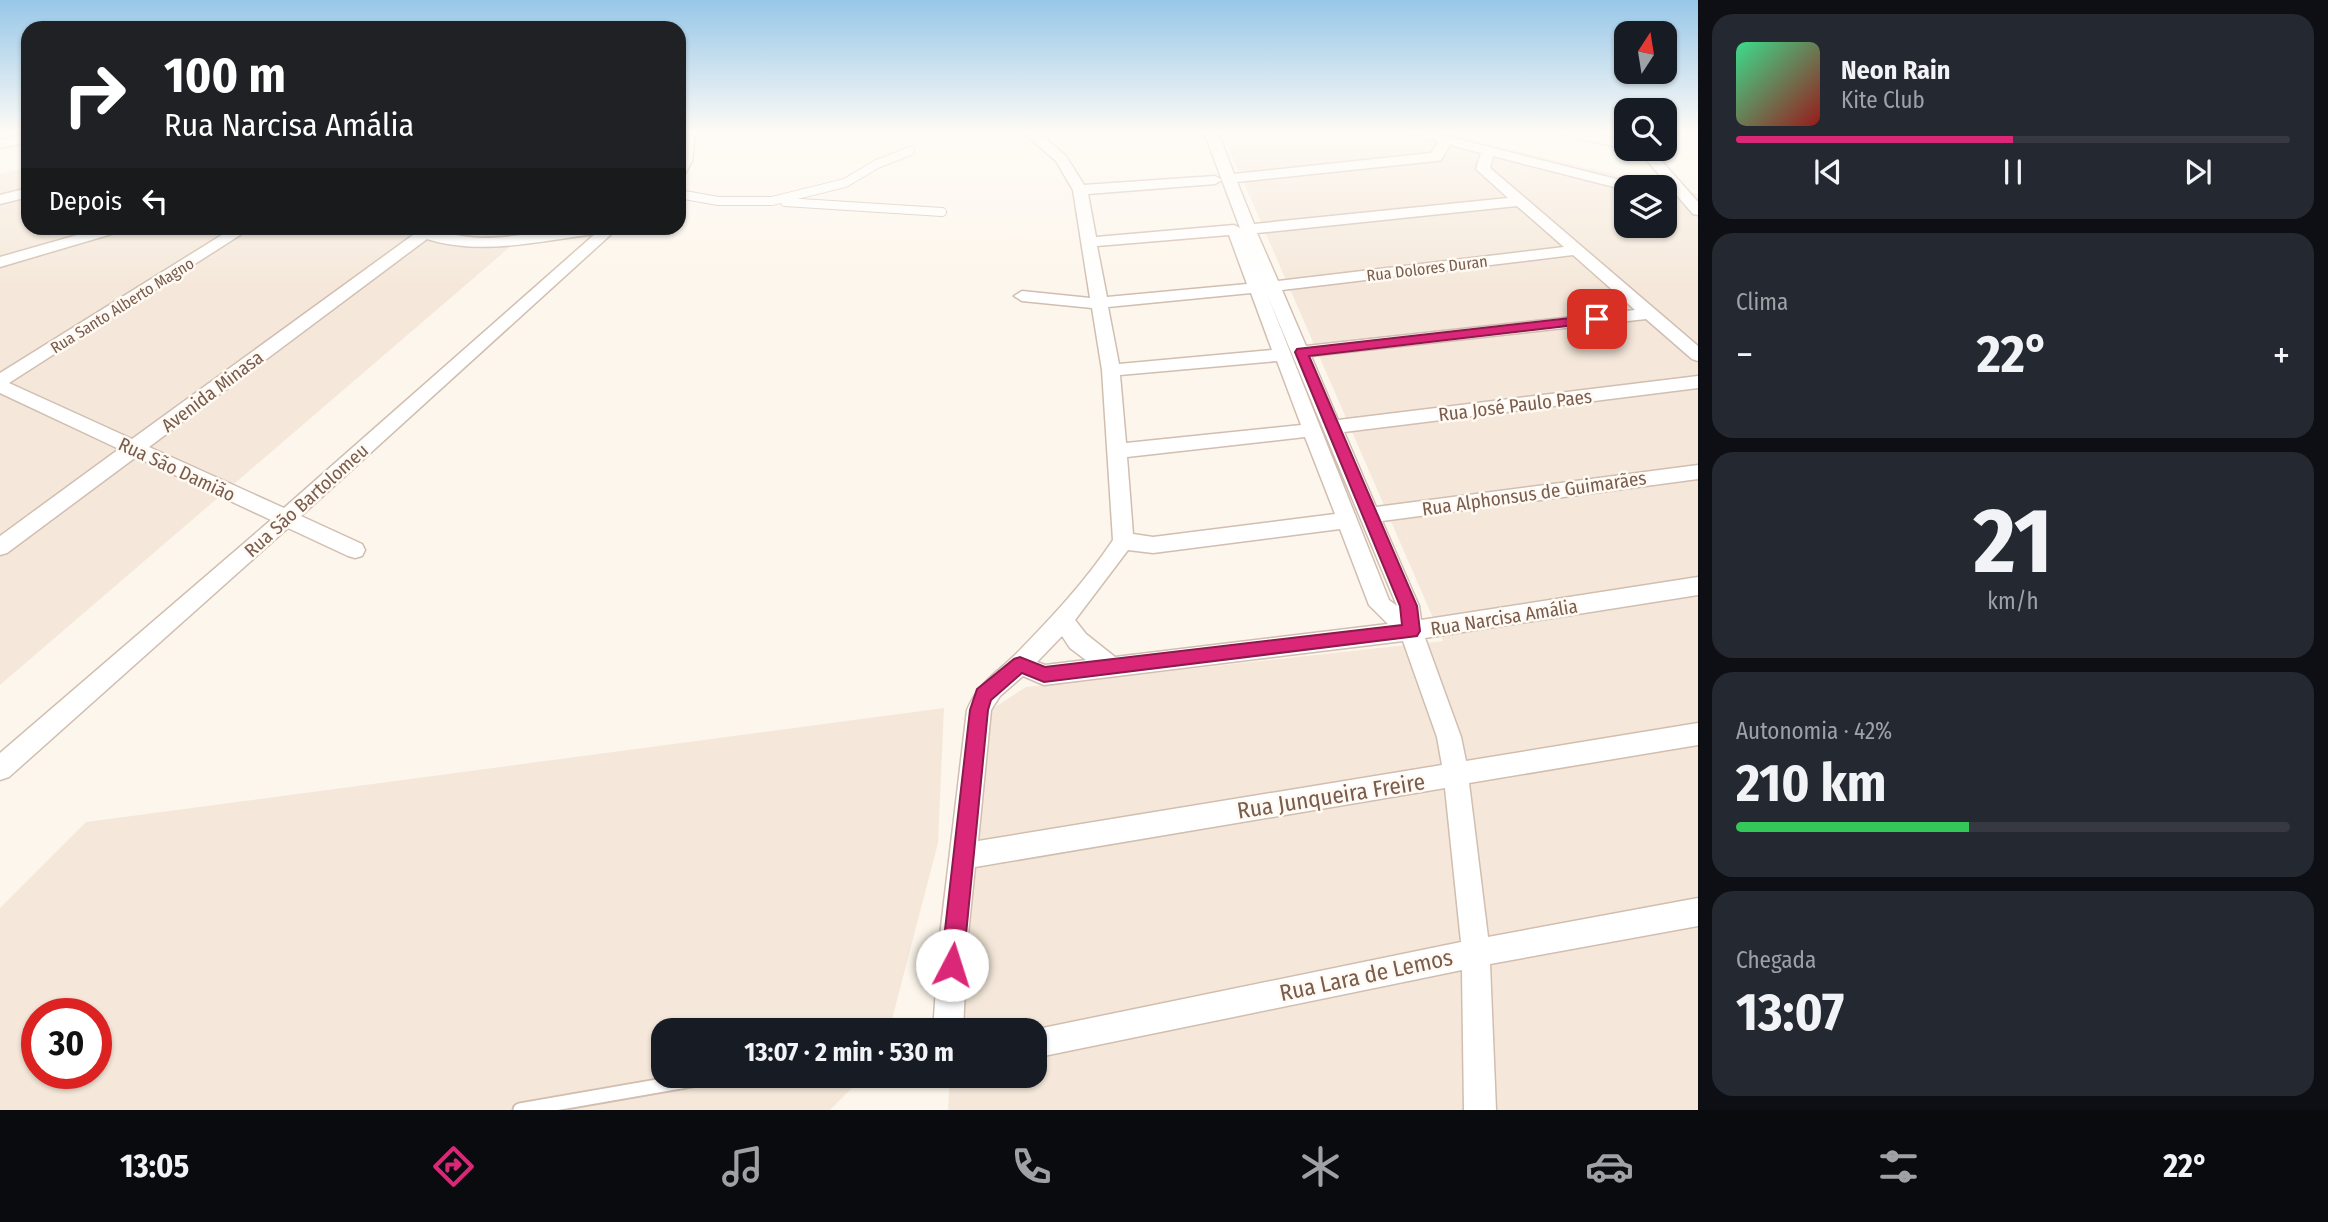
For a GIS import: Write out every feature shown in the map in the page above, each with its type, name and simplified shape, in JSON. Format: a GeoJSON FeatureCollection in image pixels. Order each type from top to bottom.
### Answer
{"type":"FeatureCollection","features":[{"type":"Feature","properties":{"kind":"street"},"geometry":{"type":"LineString","coordinates":[[949,1018],[953,944],[979,710],[984,695],[1020,664],[1062,619],[1123,541],[1111,370],[1080,190],[1076,184]]}},
{"type":"Feature","properties":{"kind":"street"},"geometry":{"type":"LineString","coordinates":[[1080,190],[1160,184]]}},
{"type":"Feature","properties":{"kind":"street"},"geometry":{"type":"LineString","coordinates":[[1224,184],[1266,287],[1301,352],[1408,606],[1411,631],[1449,737],[1456,776],[1476,953],[1480,1110]]}},
{"type":"Feature","properties":{"kind":"street"},"geometry":{"type":"LineString","coordinates":[[1501,184],[1698,355]]}},
{"type":"Feature","properties":{"kind":"street"},"geometry":{"type":"LineString","coordinates":[[1674,184],[1695,208]]}},
{"type":"Feature","properties":{"kind":"street"},"geometry":{"type":"LineString","coordinates":[[0,200],[21,194]]}},
{"type":"Feature","properties":{"kind":"street"},"geometry":{"type":"LineString","coordinates":[[1089,242],[1522,201]]}},
{"type":"Feature","properties":{"kind":"street"},"geometry":{"type":"LineString","coordinates":[[1677,201],[1695,208]]}},
{"type":"Feature","properties":{"kind":"street"},"geometry":{"type":"LineString","coordinates":[[0,262],[93,235]]}},
{"type":"Feature","properties":{"kind":"street","name":"Rua Santo Alberto Magno"},"geometry":{"type":"LineString","coordinates":[[0,384],[232,235]]}},
{"type":"Feature","properties":{"kind":"street","name":"Avenida Minasa"},"geometry":{"type":"LineString","coordinates":[[0,547],[135,449],[408,235]]}},
{"type":"Feature","properties":{"kind":"street"},"geometry":{"type":"LineString","coordinates":[[434,235],[454,240],[488,242],[546,235]]}},
{"type":"Feature","properties":{"kind":"street","name":"Rua São Bartolomeu"},"geometry":{"type":"LineString","coordinates":[[0,769],[602,235]]}},
{"type":"Feature","properties":{"kind":"street","name":"Rua Dolores Duran"},"geometry":{"type":"LineString","coordinates":[[1022,296],[1073,303],[1101,303],[1266,287],[1579,250]]}},
{"type":"Feature","properties":{"kind":"street"},"geometry":{"type":"LineString","coordinates":[[1266,287],[1283,355],[1380,605],[1411,631]]}},
{"type":"Feature","properties":{"kind":"street"},"geometry":{"type":"LineString","coordinates":[[1301,352],[1650,313]]}},
{"type":"Feature","properties":{"kind":"street"},"geometry":{"type":"LineString","coordinates":[[1111,370],[1283,355]]}},
{"type":"Feature","properties":{"kind":"street","name":"Rua José Paulo Paes"},"geometry":{"type":"LineString","coordinates":[[1333,427],[1698,382]]}},
{"type":"Feature","properties":{"kind":"street","name":"Rua São Damião"},"geometry":{"type":"LineString","coordinates":[[0,384],[355,550]]}},
{"type":"Feature","properties":{"kind":"street"},"geometry":{"type":"LineString","coordinates":[[1116,451],[1312,430]]}},
{"type":"Feature","properties":{"kind":"street","name":"Rua Alphonsus de Guimarães"},"geometry":{"type":"LineString","coordinates":[[1370,515],[1698,472]]}},
{"type":"Feature","properties":{"kind":"street"},"geometry":{"type":"LineString","coordinates":[[1123,541],[1153,545],[1347,520]]}},
{"type":"Feature","properties":{"kind":"street","name":"Rua Narcisa Amália"},"geometry":{"type":"LineString","coordinates":[[1020,664],[1044,674],[1111,667],[1411,631],[1698,586]]}},
{"type":"Feature","properties":{"kind":"street"},"geometry":{"type":"LineString","coordinates":[[1062,619],[1083,647],[1111,667]]}},
{"type":"Feature","properties":{"kind":"street","name":"Rua Junqueira Freire"},"geometry":{"type":"LineString","coordinates":[[963,856],[1698,734]]}},
{"type":"Feature","properties":{"kind":"street","name":"Rua Lara de Lemos"},"geometry":{"type":"LineString","coordinates":[[1047,1040],[1476,953],[1698,912]]}},
{"type":"Feature","properties":{"kind":"lane"},"geometry":{"type":"LineString","coordinates":[[772,201],[842,184]]}},
{"type":"Feature","properties":{"kind":"lane"},"geometry":{"type":"LineString","coordinates":[[686,195],[718,201],[772,201],[942,212]]}},
{"type":"Feature","properties":{"kind":"lane"},"geometry":{"type":"LineString","coordinates":[[520,1110],[651,1087]]}},
{"type":"Feature","properties":{"kind":"shaded area"},"geometry":{"type":"Polygon","coordinates":[[[0,184],[21,184],[21,235],[557,235],[518,240],[0,685],[0,184]]]}},
{"type":"Feature","properties":{"kind":"shaded area"},"geometry":{"type":"Polygon","coordinates":[[[1244,184],[1614,184],[1614,238],[1677,238],[1677,189],[1698,194],[1698,1110],[948,1110],[949,1088],[1047,1088],[1047,1018],[953,1018],[989,711],[1026,687],[1443,641],[1244,184]]]}},
{"type":"Feature","properties":{"kind":"shaded area"},"geometry":{"type":"Polygon","coordinates":[[[944,708],[938,843],[892,1018],[651,1018],[651,1088],[852,1088],[830,1110],[0,1110],[0,908],[86,822],[944,708]]]}},
{"type":"Feature","properties":{"kind":"route"},"geometry":{"type":"LineString","coordinates":[[952,965],[979,710],[984,695],[1020,664],[1044,674],[1411,631],[1408,606],[1301,352],[1597,319]]}}]}
